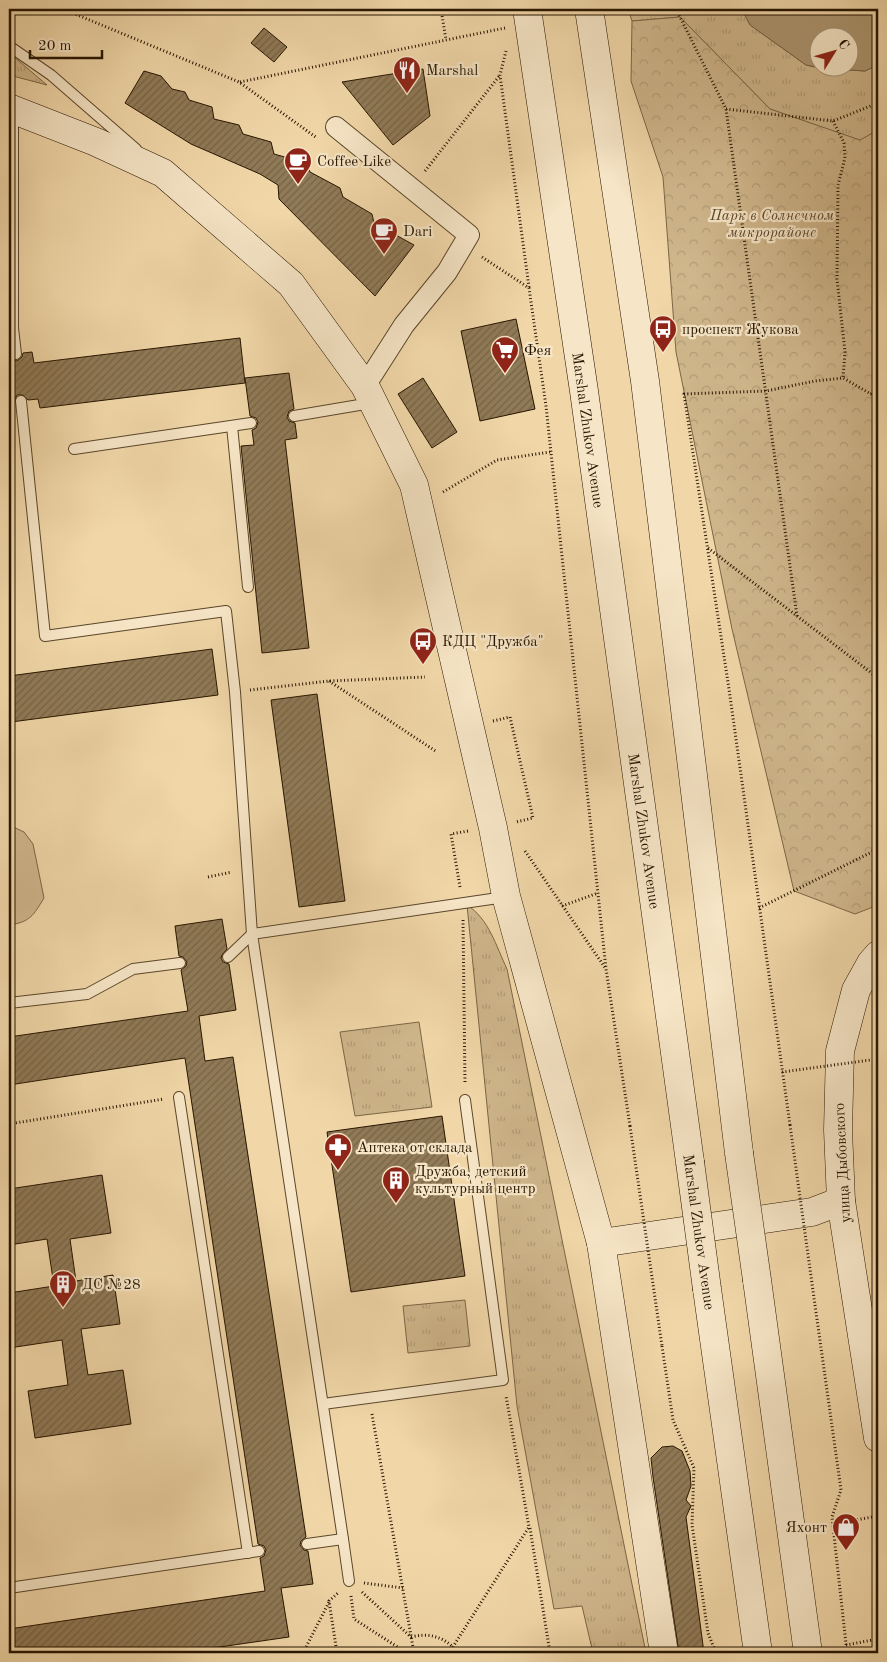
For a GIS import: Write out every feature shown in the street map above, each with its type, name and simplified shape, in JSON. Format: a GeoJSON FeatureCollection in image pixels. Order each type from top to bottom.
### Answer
{"type":"FeatureCollection","features":[{"type":"Feature","properties":{"kind":"main road"},"geometry":{"type":"LineString","coordinates":[[589,9],[645,381],[740,1153],[808,1653]]}},
{"type":"Feature","properties":{"kind":"main road","name":"Marshal Zhukov Avenue"},"geometry":{"type":"LineString","coordinates":[[522,19],[584,391],[758,1653]]}},
{"type":"Feature","properties":{"kind":"main road"},"geometry":{"type":"LineString","coordinates":[[11,109],[96,142],[163,172],[291,284],[370,394],[414,485],[494,828],[506,896],[601,1243],[664,1653]]}},
{"type":"Feature","properties":{"kind":"main road","name":"улица Дыбовского"},"geometry":{"type":"LineString","coordinates":[[878,955],[871,963],[856,990],[840,1050],[838,1130],[841,1201],[878,1438]]}},
{"type":"Feature","properties":{"kind":"main road"},"geometry":{"type":"LineString","coordinates":[[601,1243],[812,1212],[841,1201]]}},
{"type":"Feature","properties":{"kind":"street"},"geometry":{"type":"LineString","coordinates":[[336,127],[469,235],[447,272],[404,325],[370,394]]}},
{"type":"Feature","properties":{"kind":"lane"},"geometry":{"type":"LineString","coordinates":[[9,46],[51,75],[163,172]]}},
{"type":"Feature","properties":{"kind":"lane"},"geometry":{"type":"LineString","coordinates":[[11,109],[11,328],[16,354]]}},
{"type":"Feature","properties":{"kind":"lane"},"geometry":{"type":"LineString","coordinates":[[294,416],[370,394]]}},
{"type":"Feature","properties":{"kind":"lane"},"geometry":{"type":"LineString","coordinates":[[21,401],[44,636],[226,611],[235,692],[252,934],[349,1581]]}},
{"type":"Feature","properties":{"kind":"lane"},"geometry":{"type":"LineString","coordinates":[[74,449],[251,423]]}},
{"type":"Feature","properties":{"kind":"lane"},"geometry":{"type":"LineString","coordinates":[[232,426],[248,587]]}},
{"type":"Feature","properties":{"kind":"lane"},"geometry":{"type":"LineString","coordinates":[[228,957],[252,934],[506,896]]}},
{"type":"Feature","properties":{"kind":"lane"},"geometry":{"type":"LineString","coordinates":[[9,1003],[87,994],[133,969],[180,963]]}},
{"type":"Feature","properties":{"kind":"lane"},"geometry":{"type":"LineString","coordinates":[[179,1097],[248,1553]]}},
{"type":"Feature","properties":{"kind":"lane"},"geometry":{"type":"LineString","coordinates":[[323,1404],[503,1380],[465,1100]]}},
{"type":"Feature","properties":{"kind":"lane"},"geometry":{"type":"LineString","coordinates":[[306,1544],[343,1539]]}},
{"type":"Feature","properties":{"kind":"lane"},"geometry":{"type":"LineString","coordinates":[[9,1588],[259,1551]]}},
{"type":"Feature","properties":{"kind":"path"},"geometry":{"type":"LineString","coordinates":[[63,9],[239,82],[325,144]]}},
{"type":"Feature","properties":{"kind":"path"},"geometry":{"type":"LineString","coordinates":[[441,9],[446,40]]}},
{"type":"Feature","properties":{"kind":"path"},"geometry":{"type":"LineString","coordinates":[[676,9],[726,109],[797,616]]}},
{"type":"Feature","properties":{"kind":"path"},"geometry":{"type":"LineString","coordinates":[[239,82],[446,40],[522,19]]}},
{"type":"Feature","properties":{"kind":"path"},"geometry":{"type":"LineString","coordinates":[[507,46],[500,75],[546,406],[606,969]]}},
{"type":"Feature","properties":{"kind":"path"},"geometry":{"type":"LineString","coordinates":[[412,189],[500,75]]}},
{"type":"Feature","properties":{"kind":"path"},"geometry":{"type":"LineString","coordinates":[[726,109],[833,121],[878,103]]}},
{"type":"Feature","properties":{"kind":"path"},"geometry":{"type":"LineString","coordinates":[[833,121],[844,143],[845,158],[838,185],[837,279],[845,352],[843,378]]}},
{"type":"Feature","properties":{"kind":"path"},"geometry":{"type":"LineString","coordinates":[[463,244],[529,288]]}},
{"type":"Feature","properties":{"kind":"path"},"geometry":{"type":"LineString","coordinates":[[847,1653],[832,1517],[841,1490],[708,548],[684,394],[766,391],[815,381],[843,378],[878,398]]}},
{"type":"Feature","properties":{"kind":"path"},"geometry":{"type":"LineString","coordinates":[[871,394],[878,383]]}},
{"type":"Feature","properties":{"kind":"path"},"geometry":{"type":"LineString","coordinates":[[442,492],[497,460],[550,452]]}},
{"type":"Feature","properties":{"kind":"path"},"geometry":{"type":"LineString","coordinates":[[708,548],[878,678]]}},
{"type":"Feature","properties":{"kind":"path"},"geometry":{"type":"LineString","coordinates":[[235,692],[329,681],[425,677]]}},
{"type":"Feature","properties":{"kind":"path"},"geometry":{"type":"LineString","coordinates":[[329,681],[436,752]]}},
{"type":"Feature","properties":{"kind":"path"},"geometry":{"type":"LineString","coordinates":[[759,908],[878,849]]}},
{"type":"Feature","properties":{"kind":"path"},"geometry":{"type":"LineString","coordinates":[[208,877],[248,869]]}},
{"type":"Feature","properties":{"kind":"path"},"geometry":{"type":"LineString","coordinates":[[562,906],[598,893]]}},
{"type":"Feature","properties":{"kind":"path"},"geometry":{"type":"LineString","coordinates":[[782,1072],[878,1058]]}},
{"type":"Feature","properties":{"kind":"path"},"geometry":{"type":"LineString","coordinates":[[9,1124],[179,1097]]}},
{"type":"Feature","properties":{"kind":"path"},"geometry":{"type":"LineString","coordinates":[[630,1126],[673,1420],[694,1468],[692,1525],[708,1632],[716,1653]]}},
{"type":"Feature","properties":{"kind":"path"},"geometry":{"type":"LineString","coordinates":[[503,1380],[550,1653]]}},
{"type":"Feature","properties":{"kind":"path"},"geometry":{"type":"LineString","coordinates":[[370,1398],[414,1653]]}},
{"type":"Feature","properties":{"kind":"path"},"geometry":{"type":"LineString","coordinates":[[833,1524],[878,1516]]}},
{"type":"Feature","properties":{"kind":"path"},"geometry":{"type":"LineString","coordinates":[[449,1653],[529,1527]]}},
{"type":"Feature","properties":{"kind":"path"},"geometry":{"type":"LineString","coordinates":[[349,1581],[403,1588]]}},
{"type":"Feature","properties":{"kind":"path"},"geometry":{"type":"LineString","coordinates":[[349,1581],[411,1636],[426,1634],[434,1636],[448,1642],[453,1647]]}},
{"type":"Feature","properties":{"kind":"path"},"geometry":{"type":"LineString","coordinates":[[303,1653],[330,1601],[349,1581]]}},
{"type":"Feature","properties":{"kind":"path"},"geometry":{"type":"LineString","coordinates":[[349,1581],[354,1619],[408,1653]]}},
{"type":"Feature","properties":{"kind":"path"},"geometry":{"type":"LineString","coordinates":[[330,1601],[337,1653]]}},
{"type":"Feature","properties":{"kind":"path"},"geometry":{"type":"LineString","coordinates":[[846,1645],[878,1639]]}},
{"type":"Feature","properties":{"kind":"path"},"geometry":{"type":"LineString","coordinates":[[393,1653],[401,1649]]}},
{"type":"Feature","properties":{"kind":"green space"},"geometry":{"type":"Polygon","coordinates":[[[628,9],[742,9],[750,25],[806,65],[810,66],[810,78],[860,78],[860,71],[865,71],[878,65],[878,130],[860,141],[770,109],[680,17],[632,21],[628,9]]]}},
{"type":"Feature","properties":{"kind":"green space","name":"Парк в Солнечном микрорайоне"},"geometry":{"type":"Polygon","coordinates":[[[680,17],[770,109],[860,140],[878,130],[878,905],[855,914],[794,891],[732,629],[676,352],[663,177],[631,81],[632,21],[680,17]]]}},
{"type":"Feature","properties":{"kind":"green space"},"geometry":{"type":"Polygon","coordinates":[[[9,54],[14,57],[47,85],[9,75],[9,54]]]}},
{"type":"Feature","properties":{"kind":"green space"},"geometry":{"type":"Polygon","coordinates":[[[9,825],[24,832],[33,844],[44,898],[30,917],[22,922],[9,925],[9,825]]]}},
{"type":"Feature","properties":{"kind":"green space"},"geometry":{"type":"Polygon","coordinates":[[[467,905],[475,911],[486,925],[507,969],[646,1653],[593,1653],[582,1606],[554,1609],[517,1406],[467,905]]]}},
{"type":"Feature","properties":{"kind":"green space"},"geometry":{"type":"Polygon","coordinates":[[[419,1022],[432,1107],[355,1116],[340,1032],[419,1022]]]}},
{"type":"Feature","properties":{"kind":"green space"},"geometry":{"type":"Polygon","coordinates":[[[465,1300],[470,1346],[408,1353],[403,1306],[465,1300]]]}},
{"type":"Feature","properties":{"kind":"shaded area"},"geometry":{"type":"Polygon","coordinates":[[[742,9],[878,9],[878,65],[865,71],[860,71],[860,28],[810,28],[810,66],[806,65],[750,25],[742,9]]]}},
{"type":"Feature","properties":{"kind":"building"},"geometry":{"type":"Polygon","coordinates":[[[264,28],[287,47],[274,62],[251,43],[264,28]]]}},
{"type":"Feature","properties":{"kind":"building"},"geometry":{"type":"Polygon","coordinates":[[[423,69],[430,116],[393,145],[342,82],[423,69]]]}},
{"type":"Feature","properties":{"kind":"building"},"geometry":{"type":"Polygon","coordinates":[[[144,71],[161,76],[172,89],[185,92],[189,100],[212,107],[214,119],[239,125],[243,134],[271,142],[274,154],[306,163],[310,172],[340,188],[343,197],[372,214],[374,223],[414,245],[375,296],[279,199],[278,185],[260,174],[191,144],[125,103],[144,71]]]}},
{"type":"Feature","properties":{"kind":"building"},"geometry":{"type":"Polygon","coordinates":[[[516,319],[535,409],[480,421],[461,331],[516,319]]]}},
{"type":"Feature","properties":{"kind":"building"},"geometry":{"type":"Polygon","coordinates":[[[240,338],[245,383],[40,408],[38,399],[28,400],[23,395],[17,395],[14,402],[9,403],[9,355],[13,360],[17,361],[22,357],[23,353],[32,352],[34,363],[240,338]]]}},
{"type":"Feature","properties":{"kind":"building"},"geometry":{"type":"Polygon","coordinates":[[[289,373],[294,409],[289,411],[287,417],[289,421],[295,423],[297,438],[285,440],[309,648],[262,653],[241,446],[254,445],[252,430],[256,428],[258,422],[256,418],[250,416],[245,378],[289,373]]]}},
{"type":"Feature","properties":{"kind":"building"},"geometry":{"type":"Polygon","coordinates":[[[423,378],[457,432],[432,448],[398,394],[423,378]]]}},
{"type":"Feature","properties":{"kind":"building"},"geometry":{"type":"Polygon","coordinates":[[[212,649],[218,695],[11,722],[9,676],[212,649]]]}},
{"type":"Feature","properties":{"kind":"building"},"geometry":{"type":"Polygon","coordinates":[[[317,694],[345,901],[299,907],[271,700],[317,694]]]}},
{"type":"Feature","properties":{"kind":"building"},"geometry":{"type":"Polygon","coordinates":[[[222,919],[227,949],[221,958],[223,962],[229,964],[236,1010],[199,1016],[205,1061],[233,1057],[306,1537],[301,1541],[300,1545],[304,1550],[308,1551],[313,1584],[281,1588],[289,1637],[178,1653],[9,1653],[9,1629],[265,1591],[260,1558],[264,1556],[266,1550],[264,1546],[258,1544],[185,1058],[9,1085],[9,1037],[188,1011],[181,970],[186,966],[187,962],[183,957],[179,956],[175,926],[222,919]]]}},
{"type":"Feature","properties":{"kind":"building","name":"Дружба, детский культурный центр"},"geometry":{"type":"Polygon","coordinates":[[[442,1116],[465,1276],[351,1292],[327,1132],[442,1116]]]}},
{"type":"Feature","properties":{"kind":"building","name":"ДС №28"},"geometry":{"type":"Polygon","coordinates":[[[102,1175],[111,1233],[70,1239],[76,1281],[113,1275],[120,1324],[81,1329],[88,1375],[123,1370],[131,1424],[35,1438],[28,1391],[68,1385],[62,1340],[9,1348],[9,1293],[54,1286],[47,1239],[9,1245],[9,1189],[102,1175]]]}},
{"type":"Feature","properties":{"kind":"building"},"geometry":{"type":"Polygon","coordinates":[[[673,1446],[682,1451],[690,1471],[691,1486],[686,1500],[691,1506],[686,1517],[704,1653],[679,1653],[651,1458],[662,1447],[673,1446]]]}},
{"type":"Feature","properties":{"kind":"place","name":"Marshal"},"geometry":{"type":"Point","coordinates":[407,94]}},
{"type":"Feature","properties":{"kind":"place","name":"Coffee Like"},"geometry":{"type":"Point","coordinates":[298,185]}},
{"type":"Feature","properties":{"kind":"place","name":"Dari"},"geometry":{"type":"Point","coordinates":[384,255]}},
{"type":"Feature","properties":{"kind":"place","name":"проспект Жукова"},"geometry":{"type":"Point","coordinates":[663,353]}},
{"type":"Feature","properties":{"kind":"place","name":"Фея"},"geometry":{"type":"Point","coordinates":[505,374]}},
{"type":"Feature","properties":{"kind":"place","name":"КДЦ \"Дружба\""},"geometry":{"type":"Point","coordinates":[423,665]}},
{"type":"Feature","properties":{"kind":"place","name":"Аптека от склада"},"geometry":{"type":"Point","coordinates":[338,1171]}},
{"type":"Feature","properties":{"kind":"place","name":"Дружба, детский культурный центр"},"geometry":{"type":"Point","coordinates":[396,1204]}},
{"type":"Feature","properties":{"kind":"place","name":"ДС №28"},"geometry":{"type":"Point","coordinates":[63,1308]}},
{"type":"Feature","properties":{"kind":"place","name":"Яхонт"},"geometry":{"type":"Point","coordinates":[846,1551]}}]}
